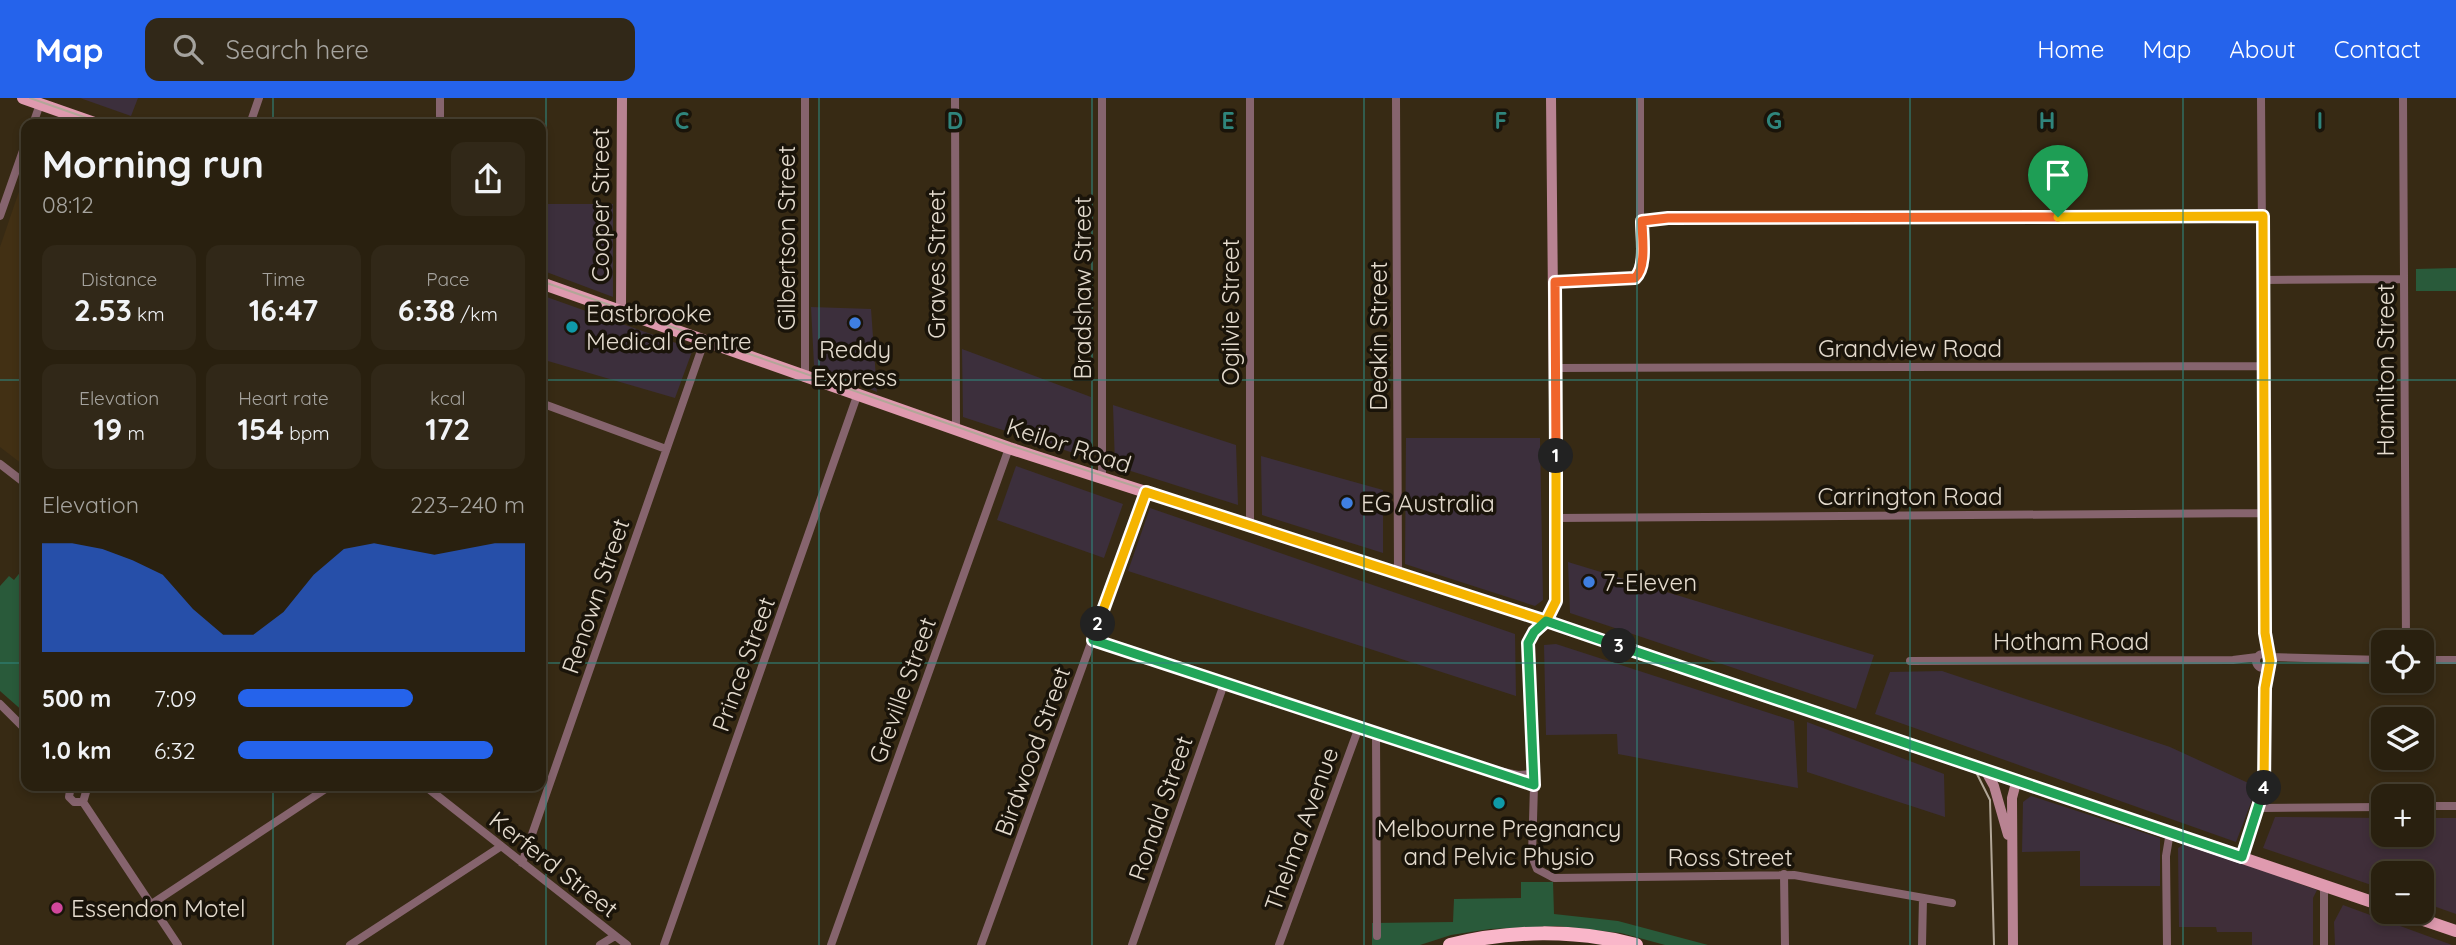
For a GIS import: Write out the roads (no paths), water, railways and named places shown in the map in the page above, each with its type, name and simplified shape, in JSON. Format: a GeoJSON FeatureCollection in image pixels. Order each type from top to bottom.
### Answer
{"type":"FeatureCollection","features":[{"type":"Feature","properties":{"kind":"highway"},"geometry":{"type":"LineString","coordinates":[[1450,945],[1488,937],[1546,934],[1581,935],[1636,945]]}},
{"type":"Feature","properties":{"kind":"main road"},"geometry":{"type":"LineString","coordinates":[[23,98],[83,119]]}},
{"type":"Feature","properties":{"kind":"main road","name":"Cooper Street"},"geometry":{"type":"LineString","coordinates":[[621,312],[622,98]]}},
{"type":"Feature","properties":{"kind":"main road"},"geometry":{"type":"LineString","coordinates":[[1546,621],[1556,601],[1556,368],[1551,98]]}},
{"type":"Feature","properties":{"kind":"main road","name":"Keilor Road"},"geometry":{"type":"LineString","coordinates":[[546,285],[1009,448],[1546,621],[2371,901]]}},
{"type":"Feature","properties":{"kind":"main road"},"geometry":{"type":"LineString","coordinates":[[1984,768],[1994,786],[2012,851]]}},
{"type":"Feature","properties":{"kind":"main road"},"geometry":{"type":"LineString","coordinates":[[2012,945],[2012,796],[2017,779]]}},
{"type":"Feature","properties":{"kind":"main road"},"geometry":{"type":"LineString","coordinates":[[2434,924],[2456,931]]}},
{"type":"Feature","properties":{"kind":"street"},"geometry":{"type":"LineString","coordinates":[[252,119],[259,98]]}},
{"type":"Feature","properties":{"kind":"street"},"geometry":{"type":"LineString","coordinates":[[440,98],[440,119]]}},
{"type":"Feature","properties":{"kind":"street","name":"Gilbertson Street"},"geometry":{"type":"LineString","coordinates":[[805,98],[806,378]]}},
{"type":"Feature","properties":{"kind":"street","name":"Graves Street"},"geometry":{"type":"LineString","coordinates":[[955,98],[956,429]]}},
{"type":"Feature","properties":{"kind":"street","name":"Bradshaw Street"},"geometry":{"type":"LineString","coordinates":[[1102,98],[1102,477]]}},
{"type":"Feature","properties":{"kind":"street","name":"Ogilvie Street"},"geometry":{"type":"LineString","coordinates":[[1250,98],[1250,525]]}},
{"type":"Feature","properties":{"kind":"street","name":"Deakin Street"},"geometry":{"type":"LineString","coordinates":[[1396,98],[1398,573]]}},
{"type":"Feature","properties":{"kind":"street"},"geometry":{"type":"LineString","coordinates":[[1555,282],[1635,278],[1640,274],[1640,98]]}},
{"type":"Feature","properties":{"kind":"street"},"geometry":{"type":"LineString","coordinates":[[2242,857],[2260,808],[2264,786],[2262,98]]}},
{"type":"Feature","properties":{"kind":"street","name":"Hamilton Street"},"geometry":{"type":"LineString","coordinates":[[2403,98],[2406,630]]}},
{"type":"Feature","properties":{"kind":"street"},"geometry":{"type":"LineString","coordinates":[[35,119],[40,104]]}},
{"type":"Feature","properties":{"kind":"street"},"geometry":{"type":"LineString","coordinates":[[0,216],[21,156]]}},
{"type":"Feature","properties":{"kind":"street"},"geometry":{"type":"LineString","coordinates":[[1642,218],[2263,216]]}},
{"type":"Feature","properties":{"kind":"street"},"geometry":{"type":"LineString","coordinates":[[2264,280],[2404,279]]}},
{"type":"Feature","properties":{"kind":"street","name":"Renown Street"},"geometry":{"type":"LineString","coordinates":[[522,863],[704,342]]}},
{"type":"Feature","properties":{"kind":"street","name":"Grandview Road"},"geometry":{"type":"LineString","coordinates":[[1556,368],[2264,366]]}},
{"type":"Feature","properties":{"kind":"street","name":"Prince Street"},"geometry":{"type":"LineString","coordinates":[[664,945],[857,396]]}},
{"type":"Feature","properties":{"kind":"street"},"geometry":{"type":"LineString","coordinates":[[546,405],[666,449]]}},
{"type":"Feature","properties":{"kind":"street","name":"Greville Street"},"geometry":{"type":"LineString","coordinates":[[831,945],[1009,448]]}},
{"type":"Feature","properties":{"kind":"street"},"geometry":{"type":"LineString","coordinates":[[0,464],[21,480]]}},
{"type":"Feature","properties":{"kind":"street","name":"Birdwood Street"},"geometry":{"type":"LineString","coordinates":[[981,945],[1146,492]]}},
{"type":"Feature","properties":{"kind":"street","name":"Carrington Road"},"geometry":{"type":"LineString","coordinates":[[1556,517],[2264,513]]}},
{"type":"Feature","properties":{"kind":"street"},"geometry":{"type":"LineString","coordinates":[[1093,640],[1534,785],[1528,643],[1534,632],[1546,621]]}},
{"type":"Feature","properties":{"kind":"street","name":"Hotham Road"},"geometry":{"type":"LineString","coordinates":[[1910,661],[2371,660]]}},
{"type":"Feature","properties":{"kind":"street"},"geometry":{"type":"LineString","coordinates":[[2434,660],[2456,660]]}},
{"type":"Feature","properties":{"kind":"street","name":"Ronald Street"},"geometry":{"type":"LineString","coordinates":[[1132,945],[1224,684]]}},
{"type":"Feature","properties":{"kind":"street"},"geometry":{"type":"LineString","coordinates":[[0,704],[21,725]]}},
{"type":"Feature","properties":{"kind":"street","name":"Thelma Avenue"},"geometry":{"type":"LineString","coordinates":[[1279,945],[1359,727]]}},
{"type":"Feature","properties":{"kind":"street"},"geometry":{"type":"LineString","coordinates":[[1376,733],[1377,936]]}},
{"type":"Feature","properties":{"kind":"street"},"geometry":{"type":"LineString","coordinates":[[1489,769],[1518,775],[1534,774]]}},
{"type":"Feature","properties":{"kind":"street","name":"Ross Street"},"geometry":{"type":"LineString","coordinates":[[1534,785],[1532,856],[1537,869],[1554,877],[1784,874],[1952,903]]}},
{"type":"Feature","properties":{"kind":"street"},"geometry":{"type":"LineString","coordinates":[[72,791],[69,793],[71,801],[83,802]]}},
{"type":"Feature","properties":{"kind":"street"},"geometry":{"type":"LineString","coordinates":[[82,791],[86,795],[83,802]]}},
{"type":"Feature","properties":{"kind":"street"},"geometry":{"type":"LineString","coordinates":[[150,905],[322,791]]}},
{"type":"Feature","properties":{"kind":"street","name":"Kerferd Street"},"geometry":{"type":"LineString","coordinates":[[431,791],[627,945]]}},
{"type":"Feature","properties":{"kind":"street"},"geometry":{"type":"LineString","coordinates":[[83,802],[178,945]]}},
{"type":"Feature","properties":{"kind":"street"},"geometry":{"type":"LineString","coordinates":[[2434,806],[2456,806]]}},
{"type":"Feature","properties":{"kind":"street"},"geometry":{"type":"LineString","coordinates":[[2260,808],[2371,807]]}},
{"type":"Feature","properties":{"kind":"street"},"geometry":{"type":"LineString","coordinates":[[2167,945],[2166,856],[2170,832]]}},
{"type":"Feature","properties":{"kind":"street"},"geometry":{"type":"LineString","coordinates":[[350,945],[499,847]]}},
{"type":"Feature","properties":{"kind":"street"},"geometry":{"type":"LineString","coordinates":[[1784,874],[1785,945]]}},
{"type":"Feature","properties":{"kind":"street"},"geometry":{"type":"LineString","coordinates":[[2324,885],[2324,945]]}},
{"type":"Feature","properties":{"kind":"street"},"geometry":{"type":"LineString","coordinates":[[1922,945],[1923,898]]}},
{"type":"Feature","properties":{"kind":"street"},"geometry":{"type":"LineString","coordinates":[[600,945],[615,936]]}},
{"type":"Feature","properties":{"kind":"tram line"},"geometry":{"type":"LineString","coordinates":[[30,98],[90,119]]}},
{"type":"Feature","properties":{"kind":"tram line"},"geometry":{"type":"LineString","coordinates":[[546,283],[1009,445],[1950,754],[1977,774],[1990,800],[1994,945]]}},
{"type":"Feature","properties":{"kind":"place","name":"Reddy Express"},"geometry":{"type":"Point","coordinates":[855,323]}},
{"type":"Feature","properties":{"kind":"place","name":"Eastbrooke Medical Centre"},"geometry":{"type":"Point","coordinates":[572,327]}},
{"type":"Feature","properties":{"kind":"place","name":"EG Australia"},"geometry":{"type":"Point","coordinates":[1347,503]}},
{"type":"Feature","properties":{"kind":"place","name":"7-Eleven"},"geometry":{"type":"Point","coordinates":[1589,582]}},
{"type":"Feature","properties":{"kind":"place","name":"Melbourne Pregnancy and Pelvic Physio"},"geometry":{"type":"Point","coordinates":[1499,803]}},
{"type":"Feature","properties":{"kind":"place","name":"Essendon Motel"},"geometry":{"type":"Point","coordinates":[57,908]}}]}
